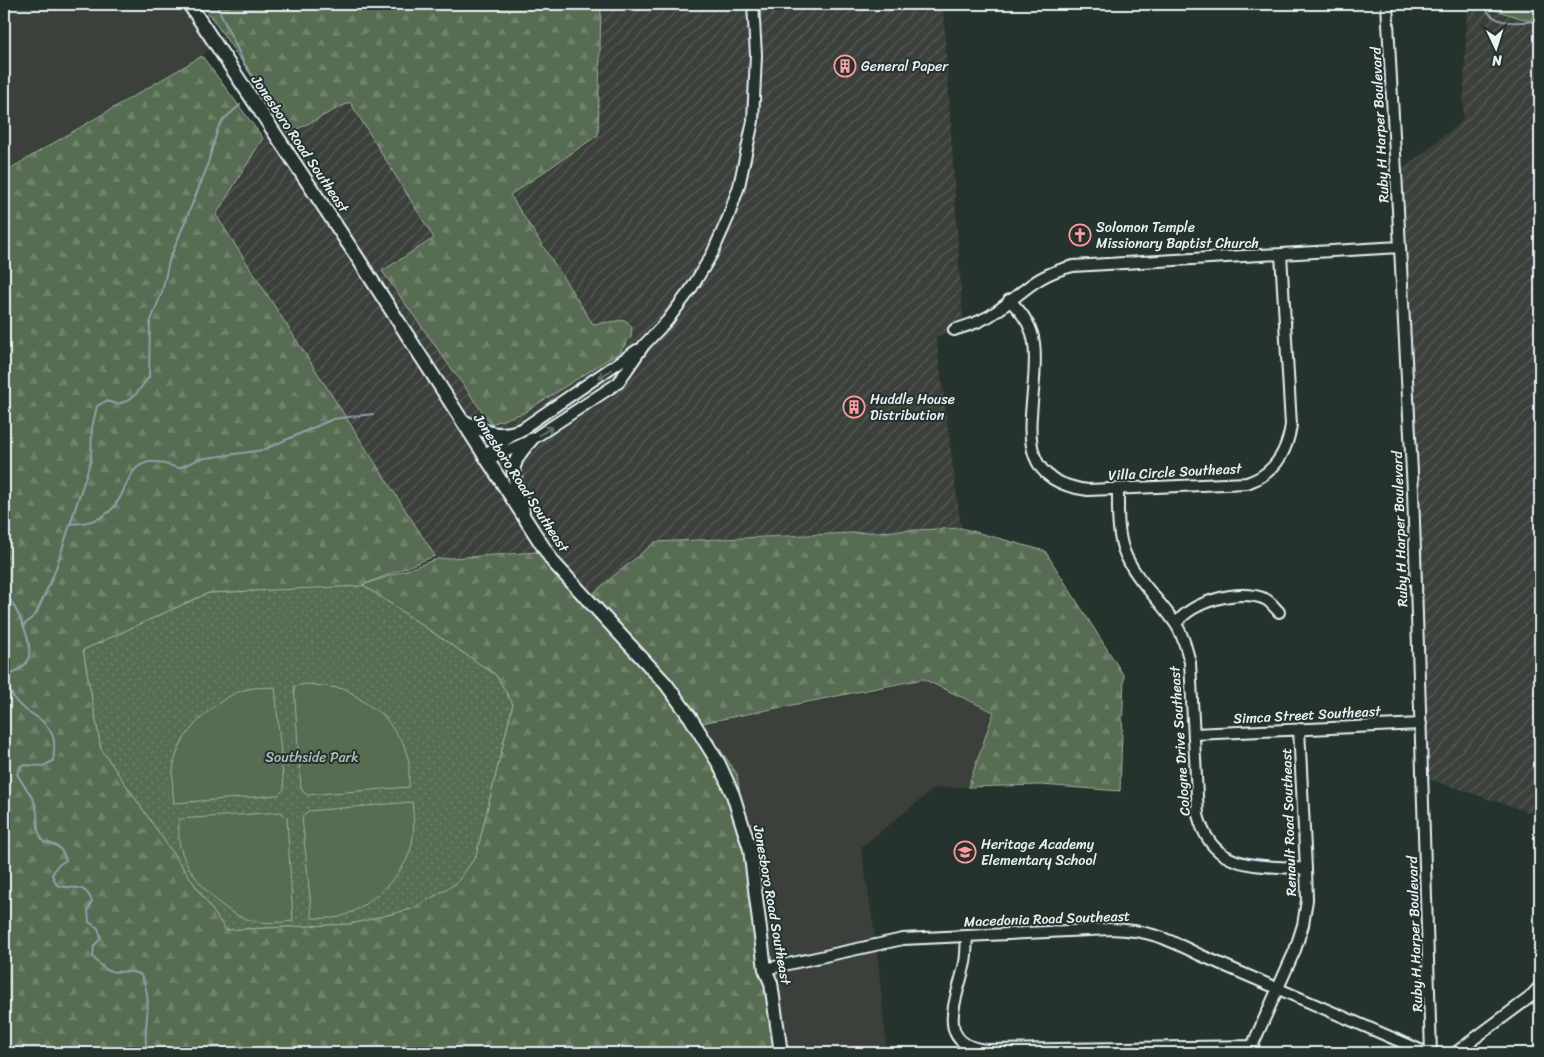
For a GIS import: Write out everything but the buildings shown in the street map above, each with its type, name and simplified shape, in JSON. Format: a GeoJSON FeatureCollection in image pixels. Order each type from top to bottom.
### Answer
{"type":"FeatureCollection","features":[{"type":"Feature","properties":{"kind":"main road","name":"Jonesboro Road Southeast"},"geometry":{"type":"LineString","coordinates":[[188,4],[462,420],[553,562],[666,684],[690,717],[719,764],[733,795],[750,849],[765,969],[771,983],[781,1053]]}},
{"type":"Feature","properties":{"kind":"main road"},"geometry":{"type":"LineString","coordinates":[[462,420],[492,434],[528,435],[517,455],[513,473],[521,496],[524,516]]}},
{"type":"Feature","properties":{"kind":"street"},"geometry":{"type":"LineString","coordinates":[[486,458],[528,435],[562,421],[618,383],[644,346],[667,321],[691,289],[712,254],[740,186],[751,135],[756,88],[753,4]]}},
{"type":"Feature","properties":{"kind":"street","name":"Ruby H Harper Boulevard"},"geometry":{"type":"LineString","coordinates":[[1387,4],[1413,491],[1431,1053]]}},
{"type":"Feature","properties":{"kind":"street"},"geometry":{"type":"LineString","coordinates":[[954,330],[985,318],[1040,277],[1073,266],[1400,247]]}},
{"type":"Feature","properties":{"kind":"street","name":"Villa Circle Southeast"},"geometry":{"type":"LineString","coordinates":[[1009,300],[1025,319],[1034,341],[1030,432],[1032,447],[1039,464],[1048,476],[1070,488],[1088,490],[1118,490],[1247,482],[1264,475],[1280,459],[1288,443],[1290,426],[1281,254]]}},
{"type":"Feature","properties":{"kind":"street"},"geometry":{"type":"LineString","coordinates":[[528,435],[554,408],[644,346]]}},
{"type":"Feature","properties":{"kind":"street"},"geometry":{"type":"LineString","coordinates":[[554,408],[562,421]]}},
{"type":"Feature","properties":{"kind":"street","name":"Cologne Drive Southeast"},"geometry":{"type":"LineString","coordinates":[[1118,490],[1119,525],[1125,554],[1176,624],[1184,641],[1190,662],[1198,815],[1202,831],[1211,846],[1223,856],[1240,863],[1306,869]]}},
{"type":"Feature","properties":{"kind":"street"},"geometry":{"type":"LineString","coordinates":[[1176,624],[1185,614],[1200,604],[1221,598],[1254,596],[1267,599],[1279,612]]}},
{"type":"Feature","properties":{"kind":"street","name":"Simca Street Southeast"},"geometry":{"type":"LineString","coordinates":[[1194,734],[1421,724]]}},
{"type":"Feature","properties":{"kind":"street","name":"Renault Road Southeast"},"geometry":{"type":"LineString","coordinates":[[1251,1050],[1303,925],[1307,900],[1299,729]]}},
{"type":"Feature","properties":{"kind":"street","name":"Macedonia Road Southeast"},"geometry":{"type":"LineString","coordinates":[[765,969],[891,941],[1110,929],[1139,930],[1163,936],[1427,1053]]}},
{"type":"Feature","properties":{"kind":"street"},"geometry":{"type":"LineString","coordinates":[[967,936],[965,964],[955,998],[952,1020],[957,1036],[968,1047],[988,1050],[1251,1050]]}},
{"type":"Feature","properties":{"kind":"street"},"geometry":{"type":"LineString","coordinates":[[1455,1053],[1529,998],[1540,986]]}},
{"type":"Feature","properties":{"kind":"shaded area"},"geometry":{"type":"Polygon","coordinates":[[[4,4],[196,4],[216,42],[202,56],[4,172],[4,4]]]}},
{"type":"Feature","properties":{"kind":"shaded area"},"geometry":{"type":"Polygon","coordinates":[[[324,4],[943,4],[963,324],[936,337],[961,528],[655,542],[585,600],[551,551],[437,559],[269,303],[216,215],[278,114],[324,4]]]}},
{"type":"Feature","properties":{"kind":"shaded area"},"geometry":{"type":"Polygon","coordinates":[[[1467,4],[1476,4],[1540,24],[1540,816],[1426,778],[1408,529],[1395,176],[1463,120],[1467,4]]]}},
{"type":"Feature","properties":{"kind":"shaded area"},"geometry":{"type":"Polygon","coordinates":[[[923,679],[994,712],[968,787],[935,788],[861,847],[877,948],[887,1053],[777,1053],[737,774],[701,723],[879,690],[923,679]]]}},
{"type":"Feature","properties":{"kind":"green space"},"geometry":{"type":"Polygon","coordinates":[[[202,4],[601,4],[598,135],[510,195],[593,324],[625,320],[632,327],[631,337],[620,352],[523,413],[491,424],[382,271],[434,238],[350,102],[288,134],[278,114],[202,4]]]}},
{"type":"Feature","properties":{"kind":"green space"},"geometry":{"type":"Polygon","coordinates":[[[1476,4],[1540,4],[1540,24],[1476,4]]]}},
{"type":"Feature","properties":{"kind":"green space"},"geometry":{"type":"Polygon","coordinates":[[[202,56],[263,138],[216,215],[435,556],[360,586],[208,593],[83,650],[101,749],[226,930],[351,924],[412,909],[457,883],[476,856],[513,704],[496,675],[363,585],[437,559],[551,551],[585,600],[655,542],[961,528],[1045,551],[1124,676],[1120,791],[1041,785],[968,787],[994,712],[923,679],[702,723],[737,774],[777,1053],[4,1053],[4,172],[202,56]]]}},
{"type":"Feature","properties":{"kind":"green space","name":"Southside Park"},"geometry":{"type":"Polygon","coordinates":[[[363,585],[496,675],[513,704],[476,856],[457,883],[413,909],[351,924],[226,930],[101,749],[83,650],[208,593],[363,585]]]}},
{"type":"Feature","properties":{"kind":"green space"},"geometry":{"type":"Polygon","coordinates":[[[308,684],[346,689],[384,716],[403,743],[409,761],[409,787],[307,795],[301,789],[294,686],[308,684]]]}},
{"type":"Feature","properties":{"kind":"green space"},"geometry":{"type":"Polygon","coordinates":[[[275,687],[284,789],[278,795],[174,803],[172,778],[175,759],[181,743],[196,723],[216,705],[238,692],[251,688],[275,687]]]}},
{"type":"Feature","properties":{"kind":"green space"},"geometry":{"type":"Polygon","coordinates":[[[412,802],[414,827],[412,845],[406,861],[391,882],[360,908],[349,914],[336,918],[312,918],[302,817],[308,811],[412,802]]]}},
{"type":"Feature","properties":{"kind":"green space"},"geometry":{"type":"Polygon","coordinates":[[[281,812],[287,818],[293,921],[268,922],[250,920],[234,914],[224,907],[196,878],[183,856],[180,846],[179,819],[281,812]]]}},
{"type":"Feature","properties":{"kind":"waterway"},"geometry":{"type":"LineString","coordinates":[[216,4],[244,63],[256,81]]}},
{"type":"Feature","properties":{"kind":"waterway"},"geometry":{"type":"LineString","coordinates":[[1484,4],[1488,12],[1500,20],[1507,22],[1540,21]]}},
{"type":"Feature","properties":{"kind":"waterway"},"geometry":{"type":"LineString","coordinates":[[23,626],[36,614],[54,574],[91,460],[92,428],[97,406],[106,401],[117,404],[127,401],[136,394],[149,377],[150,323],[162,292],[169,261],[206,170],[218,128],[224,119],[240,105]]}},
{"type":"Feature","properties":{"kind":"waterway"},"geometry":{"type":"LineString","coordinates":[[70,524],[91,521],[105,515],[115,506],[132,474],[139,466],[149,462],[160,462],[179,468],[199,459],[263,450],[333,419],[373,414]]}},
{"type":"Feature","properties":{"kind":"waterway"},"geometry":{"type":"LineString","coordinates":[[4,592],[14,606],[24,626],[29,647],[29,656],[26,663],[7,677]]}},
{"type":"Feature","properties":{"kind":"waterway"},"geometry":{"type":"LineString","coordinates":[[7,677],[10,690],[20,706],[47,725],[54,740],[53,761],[43,766],[22,765],[17,774],[34,801],[41,837],[44,842],[58,847],[63,852],[66,860],[57,866],[52,875],[57,885],[78,888],[89,895],[92,901],[88,911],[89,922],[98,928],[101,938],[94,946],[93,957],[100,965],[115,972],[126,971],[140,974],[145,984],[148,1004],[147,1053]]}},
{"type":"Feature","properties":{"kind":"place","name":"General Paper"},"geometry":{"type":"Point","coordinates":[845,66]}},
{"type":"Feature","properties":{"kind":"place","name":"Solomon Temple Missionary Baptist Church"},"geometry":{"type":"Point","coordinates":[1080,235]}},
{"type":"Feature","properties":{"kind":"place","name":"Huddle House Distribution"},"geometry":{"type":"Point","coordinates":[854,407]}},
{"type":"Feature","properties":{"kind":"place","name":"Heritage Academy Elementary School"},"geometry":{"type":"Point","coordinates":[965,852]}}]}
